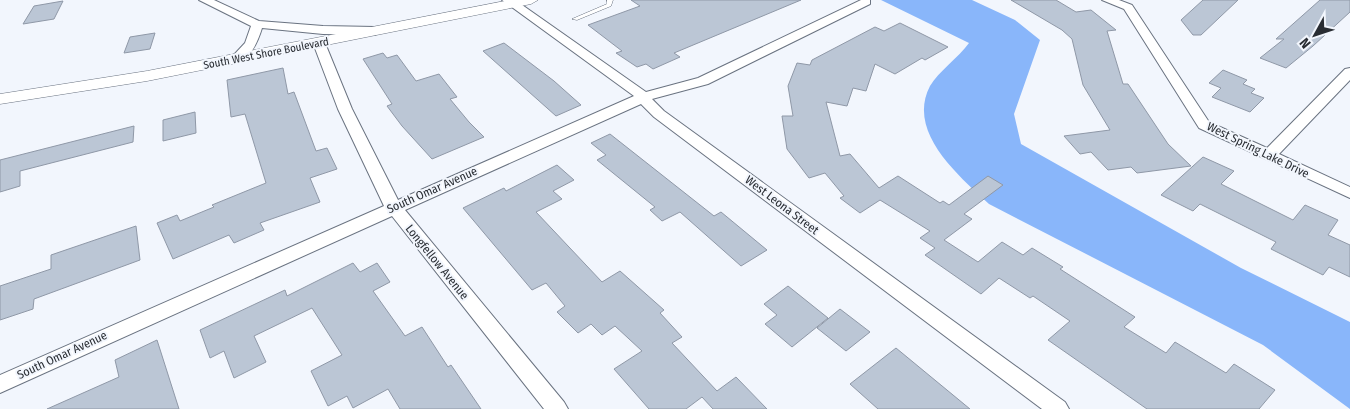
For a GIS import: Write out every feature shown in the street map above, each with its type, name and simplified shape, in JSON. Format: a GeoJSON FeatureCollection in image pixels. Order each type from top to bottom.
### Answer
{"type":"FeatureCollection","features":[{"type":"Feature","properties":{"kind":"street"},"geometry":{"type":"LineString","coordinates":[[205,0],[257,24],[323,30],[380,31]]}},
{"type":"Feature","properties":{"kind":"street","name":"South West Shore Boulevard"},"geometry":{"type":"LineString","coordinates":[[0,100],[236,59],[380,31],[511,2],[531,0]]}},
{"type":"Feature","properties":{"kind":"street","name":"West Spring Lake Drive"},"geometry":{"type":"LineString","coordinates":[[1108,0],[1134,4],[1204,125],[1350,193]]}},
{"type":"Feature","properties":{"kind":"street","name":"West Leona Street"},"geometry":{"type":"LineString","coordinates":[[511,2],[644,97],[649,106],[659,114],[1058,409]]}},
{"type":"Feature","properties":{"kind":"street","name":"South Omar Avenue"},"geometry":{"type":"LineString","coordinates":[[0,384],[393,207],[644,97],[703,81],[866,2]]}},
{"type":"Feature","properties":{"kind":"street"},"geometry":{"type":"LineString","coordinates":[[236,59],[251,44],[257,24]]}},
{"type":"Feature","properties":{"kind":"street","name":"Longfellow Avenue"},"geometry":{"type":"LineString","coordinates":[[320,43],[345,109],[393,207],[557,409]]}},
{"type":"Feature","properties":{"kind":"street"},"geometry":{"type":"LineString","coordinates":[[1268,156],[1350,72]]}},
{"type":"Feature","properties":{"kind":"lane"},"geometry":{"type":"LineString","coordinates":[[575,19],[609,5],[610,0]]}},
{"type":"Feature","properties":{"kind":"water"},"geometry":{"type":"Polygon","coordinates":[[[881,0],[972,0],[1015,20],[1040,40],[1014,114],[1021,144],[1241,268],[1350,322],[1350,409],[1263,345],[989,204],[939,152],[930,136],[925,120],[924,103],[930,86],[969,43],[881,0]]]}},
{"type":"Feature","properties":{"kind":"building"},"geometry":{"type":"Polygon","coordinates":[[[631,0],[801,0],[674,53],[680,57],[653,69],[646,64],[637,67],[616,53],[622,51],[588,25],[640,6],[631,0]]]}},
{"type":"Feature","properties":{"kind":"building"},"geometry":{"type":"Polygon","coordinates":[[[1011,0],[1056,0],[1076,12],[1091,10],[1116,30],[1107,31],[1123,84],[1128,84],[1168,144],[1191,166],[1137,173],[1131,167],[1108,170],[1091,152],[1080,154],[1064,136],[1110,130],[1083,85],[1072,39],[1062,30],[1011,0]]]}},
{"type":"Feature","properties":{"kind":"building"},"geometry":{"type":"Polygon","coordinates":[[[1203,0],[1238,0],[1201,35],[1193,35],[1181,20],[1203,0]]]}},
{"type":"Feature","properties":{"kind":"building"},"geometry":{"type":"Polygon","coordinates":[[[1320,0],[1350,0],[1350,12],[1286,68],[1260,58],[1284,39],[1276,39],[1320,0]]]}},
{"type":"Feature","properties":{"kind":"building"},"geometry":{"type":"Polygon","coordinates":[[[63,1],[54,19],[23,24],[34,6],[63,1]]]}},
{"type":"Feature","properties":{"kind":"building"},"geometry":{"type":"Polygon","coordinates":[[[900,23],[948,47],[925,60],[922,58],[895,74],[875,64],[866,91],[853,88],[847,106],[826,102],[840,156],[850,154],[879,188],[898,176],[940,203],[943,201],[949,205],[988,176],[1003,185],[964,214],[972,219],[944,240],[978,262],[1002,242],[1023,255],[1032,248],[1063,267],[1060,269],[1135,317],[1124,327],[1166,353],[1175,342],[1226,373],[1234,364],[1275,390],[1259,409],[1147,409],[1048,340],[1070,321],[1033,296],[1030,298],[999,278],[981,294],[925,255],[935,248],[920,238],[930,231],[880,200],[860,213],[840,198],[844,196],[825,173],[809,178],[787,149],[782,116],[793,116],[788,86],[797,63],[810,65],[812,60],[875,27],[884,31],[900,23]]]}},
{"type":"Feature","properties":{"kind":"building"},"geometry":{"type":"Polygon","coordinates":[[[155,33],[150,49],[124,53],[130,37],[155,33]]]}},
{"type":"Feature","properties":{"kind":"building"},"geometry":{"type":"Polygon","coordinates":[[[504,43],[554,81],[581,105],[556,116],[483,51],[504,43]]]}},
{"type":"Feature","properties":{"kind":"building"},"geometry":{"type":"Polygon","coordinates":[[[383,53],[387,58],[397,55],[416,81],[439,74],[457,97],[450,99],[484,137],[432,159],[402,126],[387,106],[392,104],[363,59],[383,53]]]}},
{"type":"Feature","properties":{"kind":"building"},"geometry":{"type":"Polygon","coordinates":[[[283,68],[288,94],[294,92],[316,151],[327,148],[337,169],[310,178],[320,202],[260,223],[264,230],[234,243],[229,235],[173,259],[157,223],[177,215],[180,221],[214,207],[212,205],[266,183],[245,114],[231,117],[227,80],[283,68]]]}},
{"type":"Feature","properties":{"kind":"building"},"geometry":{"type":"Polygon","coordinates":[[[1223,70],[1247,80],[1243,84],[1255,89],[1251,93],[1264,98],[1250,112],[1212,97],[1221,88],[1209,83],[1223,70]]]}},
{"type":"Feature","properties":{"kind":"building"},"geometry":{"type":"Polygon","coordinates":[[[195,112],[196,133],[163,141],[163,120],[195,112]]]}},
{"type":"Feature","properties":{"kind":"building"},"geometry":{"type":"Polygon","coordinates":[[[134,126],[133,142],[20,171],[20,186],[0,192],[0,160],[134,126]]]}},
{"type":"Feature","properties":{"kind":"building"},"geometry":{"type":"Polygon","coordinates":[[[610,134],[714,216],[721,212],[767,250],[741,266],[680,212],[662,221],[650,210],[655,207],[597,160],[606,155],[591,143],[610,134]]]}},
{"type":"Feature","properties":{"kind":"building"},"geometry":{"type":"Polygon","coordinates":[[[1203,157],[1234,171],[1221,184],[1293,220],[1305,205],[1338,220],[1328,235],[1350,245],[1350,277],[1329,267],[1323,275],[1271,249],[1276,242],[1200,204],[1193,211],[1161,195],[1203,157]]]}},
{"type":"Feature","properties":{"kind":"building"},"geometry":{"type":"Polygon","coordinates":[[[557,165],[574,180],[553,191],[562,199],[536,212],[602,282],[620,271],[664,310],[660,313],[682,337],[672,343],[717,391],[736,377],[767,409],[713,409],[702,397],[686,409],[649,409],[614,369],[642,351],[615,326],[602,335],[591,324],[578,333],[557,312],[565,306],[546,283],[532,290],[463,208],[504,188],[506,191],[557,165]]]}},
{"type":"Feature","properties":{"kind":"building"},"geometry":{"type":"Polygon","coordinates":[[[136,226],[140,260],[34,299],[33,309],[0,320],[0,286],[51,269],[51,255],[136,226]]]}},
{"type":"Feature","properties":{"kind":"building"},"geometry":{"type":"Polygon","coordinates":[[[353,263],[360,272],[377,263],[390,282],[373,291],[405,336],[422,327],[448,367],[451,365],[481,409],[400,409],[388,389],[353,408],[347,396],[328,406],[311,371],[342,355],[312,308],[254,336],[266,362],[234,378],[224,351],[210,358],[200,330],[285,290],[287,296],[353,263]]]}},
{"type":"Feature","properties":{"kind":"building"},"geometry":{"type":"Polygon","coordinates":[[[788,286],[828,318],[792,347],[765,324],[777,315],[764,304],[788,286]]]}},
{"type":"Feature","properties":{"kind":"building"},"geometry":{"type":"Polygon","coordinates":[[[840,309],[870,332],[846,351],[817,328],[840,309]]]}},
{"type":"Feature","properties":{"kind":"building"},"geometry":{"type":"Polygon","coordinates":[[[157,340],[179,409],[47,409],[119,377],[115,360],[157,340]]]}},
{"type":"Feature","properties":{"kind":"building"},"geometry":{"type":"Polygon","coordinates":[[[896,348],[970,409],[878,409],[850,384],[896,348]]]}}]}
